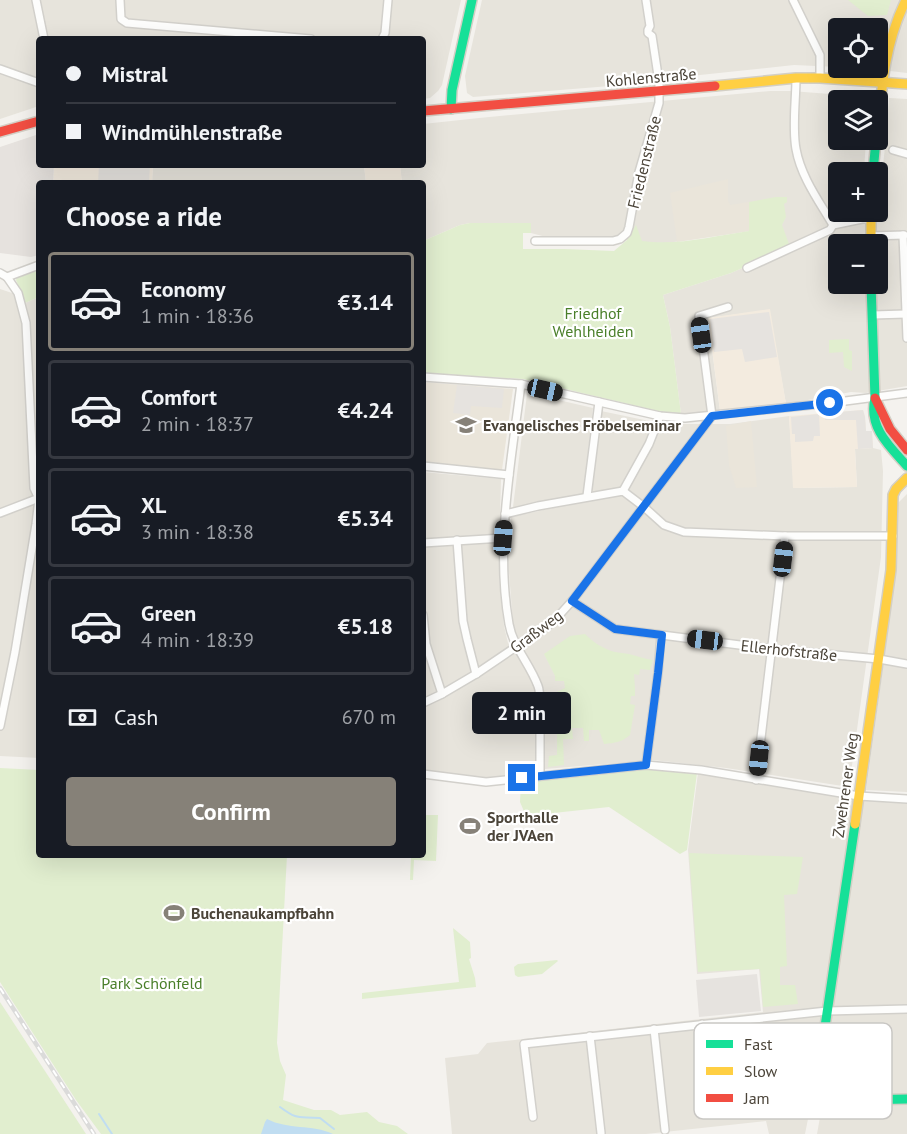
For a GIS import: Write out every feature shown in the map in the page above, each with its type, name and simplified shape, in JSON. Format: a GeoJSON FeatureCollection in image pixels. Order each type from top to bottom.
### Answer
{"type":"FeatureCollection","features":[{"type":"Feature","properties":{"kind":"main road"},"geometry":{"type":"LineString","coordinates":[[451,109],[452,94],[472,0]]}},
{"type":"Feature","properties":{"kind":"main road"},"geometry":{"type":"LineString","coordinates":[[881,90],[896,23],[906,0]]}},
{"type":"Feature","properties":{"kind":"main road","name":"Kohlenstraße"},"geometry":{"type":"LineString","coordinates":[[426,111],[796,78],[907,84]]}},
{"type":"Feature","properties":{"kind":"main road"},"geometry":{"type":"LineString","coordinates":[[0,132],[36,122]]}},
{"type":"Feature","properties":{"kind":"main road"},"geometry":{"type":"LineString","coordinates":[[871,294],[875,398],[872,412],[884,440],[907,466]]}},
{"type":"Feature","properties":{"kind":"main road"},"geometry":{"type":"LineString","coordinates":[[875,398],[897,440],[907,450]]}},
{"type":"Feature","properties":{"kind":"main road","name":"Zwehrener Weg"},"geometry":{"type":"LineString","coordinates":[[825,1023],[891,570],[893,495],[907,478]]}},
{"type":"Feature","properties":{"kind":"main road","name":"Zwehrener Weg"},"geometry":{"type":"LineString","coordinates":[[892,1099],[907,1099]]}},
{"type":"Feature","properties":{"kind":"street"},"geometry":{"type":"LineString","coordinates":[[36,0],[43,36]]}},
{"type":"Feature","properties":{"kind":"street"},"geometry":{"type":"LineString","coordinates":[[120,0],[120,15],[124,22],[276,36]]}},
{"type":"Feature","properties":{"kind":"street"},"geometry":{"type":"LineString","coordinates":[[384,36],[388,0]]}},
{"type":"Feature","properties":{"kind":"street","name":"Friedenstraße"},"geometry":{"type":"LineString","coordinates":[[535,241],[613,241],[627,233],[639,172],[659,103],[652,36],[648,33],[650,26],[646,0]]}},
{"type":"Feature","properties":{"kind":"street"},"geometry":{"type":"LineString","coordinates":[[794,0],[820,55],[820,78]]}},
{"type":"Feature","properties":{"kind":"street"},"geometry":{"type":"LineString","coordinates":[[0,69],[36,82]]}},
{"type":"Feature","properties":{"kind":"street"},"geometry":{"type":"LineString","coordinates":[[796,78],[796,147],[799,162],[833,225]]}},
{"type":"Feature","properties":{"kind":"street"},"geometry":{"type":"LineString","coordinates":[[893,150],[907,154]]}},
{"type":"Feature","properties":{"kind":"street"},"geometry":{"type":"LineString","coordinates":[[747,268],[830,230],[833,225],[848,222]]}},
{"type":"Feature","properties":{"kind":"street"},"geometry":{"type":"LineString","coordinates":[[888,237],[905,235],[907,339]]}},
{"type":"Feature","properties":{"kind":"street"},"geometry":{"type":"LineString","coordinates":[[36,266],[3,275],[18,293],[26,323],[36,492]]}},
{"type":"Feature","properties":{"kind":"street"},"geometry":{"type":"LineString","coordinates":[[712,416],[699,316],[728,307]]}},
{"type":"Feature","properties":{"kind":"street"},"geometry":{"type":"LineString","coordinates":[[872,315],[906,314]]}},
{"type":"Feature","properties":{"kind":"street"},"geometry":{"type":"LineString","coordinates":[[426,377],[520,384],[660,416],[685,418],[907,393]]}},
{"type":"Feature","properties":{"kind":"street"},"geometry":{"type":"LineString","coordinates":[[520,384],[503,538],[508,623],[512,639],[532,671],[539,688],[540,776]]}},
{"type":"Feature","properties":{"kind":"street"},"geometry":{"type":"LineString","coordinates":[[586,496],[598,402]]}},
{"type":"Feature","properties":{"kind":"street"},"geometry":{"type":"LineString","coordinates":[[623,491],[650,444],[660,416]]}},
{"type":"Feature","properties":{"kind":"street","name":"Graßweg"},"geometry":{"type":"LineString","coordinates":[[426,702],[476,674],[554,621],[572,601],[712,416]]}},
{"type":"Feature","properties":{"kind":"street"},"geometry":{"type":"LineString","coordinates":[[426,466],[510,475]]}},
{"type":"Feature","properties":{"kind":"street"},"geometry":{"type":"LineString","coordinates":[[505,514],[586,496],[623,491],[664,525],[684,532],[785,536],[892,536]]}},
{"type":"Feature","properties":{"kind":"street"},"geometry":{"type":"LineString","coordinates":[[0,513],[36,499]]}},
{"type":"Feature","properties":{"kind":"street"},"geometry":{"type":"LineString","coordinates":[[0,726],[36,535]]}},
{"type":"Feature","properties":{"kind":"street"},"geometry":{"type":"LineString","coordinates":[[756,780],[785,536]]}},
{"type":"Feature","properties":{"kind":"street"},"geometry":{"type":"LineString","coordinates":[[426,543],[503,538]]}},
{"type":"Feature","properties":{"kind":"street"},"geometry":{"type":"LineString","coordinates":[[457,540],[463,621],[476,674]]}},
{"type":"Feature","properties":{"kind":"street","name":"Ellerhofstraße"},"geometry":{"type":"LineString","coordinates":[[572,601],[615,629],[771,649],[907,663]]}},
{"type":"Feature","properties":{"kind":"street"},"geometry":{"type":"LineString","coordinates":[[646,765],[662,635]]}},
{"type":"Feature","properties":{"kind":"street"},"geometry":{"type":"LineString","coordinates":[[426,644],[442,694]]}},
{"type":"Feature","properties":{"kind":"street"},"geometry":{"type":"LineString","coordinates":[[426,774],[486,782],[646,765],[701,770],[859,796],[907,799]]}},
{"type":"Feature","properties":{"kind":"street"},"geometry":{"type":"LineString","coordinates":[[712,1023],[827,1011],[907,1009]]}},
{"type":"Feature","properties":{"kind":"street"},"geometry":{"type":"LineString","coordinates":[[533,1117],[524,1044],[694,1025]]}},
{"type":"Feature","properties":{"kind":"street"},"geometry":{"type":"LineString","coordinates":[[654,1029],[665,1130]]}},
{"type":"Feature","properties":{"kind":"street"},"geometry":{"type":"LineString","coordinates":[[590,1036],[601,1133]]}},
{"type":"Feature","properties":{"kind":"shaded area"},"geometry":{"type":"Polygon","coordinates":[[[0,0],[461,0],[442,85],[430,98],[426,99],[426,36],[36,36],[36,107],[0,119],[0,0]]]}},
{"type":"Feature","properties":{"kind":"shaded area"},"geometry":{"type":"Polygon","coordinates":[[[482,0],[907,0],[907,73],[888,71],[888,18],[828,18],[828,67],[794,65],[662,79],[647,83],[473,97],[467,93],[465,76],[482,0]]]}},
{"type":"Feature","properties":{"kind":"shaded area"},"geometry":{"type":"Polygon","coordinates":[[[770,91],[828,94],[828,150],[865,150],[865,162],[828,162],[828,222],[888,222],[888,162],[883,162],[885,150],[888,150],[889,98],[907,99],[907,386],[866,393],[851,392],[786,404],[769,310],[708,318],[720,411],[681,414],[670,327],[663,295],[731,273],[779,252],[749,220],[749,231],[667,243],[650,243],[618,237],[610,239],[550,238],[531,233],[531,223],[470,223],[426,240],[426,180],[402,180],[400,168],[426,168],[426,124],[770,91]]]}},
{"type":"Feature","properties":{"kind":"shaded area"},"geometry":{"type":"Polygon","coordinates":[[[36,135],[36,168],[54,168],[53,180],[36,180],[36,256],[0,253],[0,147],[36,135]]]}},
{"type":"Feature","properties":{"kind":"shaded area"},"geometry":{"type":"Polygon","coordinates":[[[54,168],[153,168],[152,180],[53,180],[54,168]]]}},
{"type":"Feature","properties":{"kind":"shaded area"},"geometry":{"type":"Polygon","coordinates":[[[99,168],[150,168],[149,180],[98,180],[99,168]]]}},
{"type":"Feature","properties":{"kind":"shaded area"},"geometry":{"type":"Polygon","coordinates":[[[153,168],[364,168],[366,180],[152,180],[153,168]]]}},
{"type":"Feature","properties":{"kind":"shaded area"},"geometry":{"type":"Polygon","coordinates":[[[364,168],[400,168],[402,180],[366,180],[364,168]]]}},
{"type":"Feature","properties":{"kind":"shaded area"},"geometry":{"type":"Polygon","coordinates":[[[728,179],[730,205],[749,202],[749,231],[677,242],[670,193],[728,179]]]}},
{"type":"Feature","properties":{"kind":"shaded area"},"geometry":{"type":"Polygon","coordinates":[[[0,289],[18,295],[25,323],[36,498],[0,512],[0,289]]]}},
{"type":"Feature","properties":{"kind":"shaded area"},"geometry":{"type":"Polygon","coordinates":[[[36,298],[36,468],[30,333],[25,303],[36,298]]]}},
{"type":"Feature","properties":{"kind":"shaded area"},"geometry":{"type":"Polygon","coordinates":[[[770,309],[786,404],[720,411],[708,318],[770,309]]]}},
{"type":"Feature","properties":{"kind":"shaded area"},"geometry":{"type":"Polygon","coordinates":[[[769,312],[777,357],[745,362],[742,349],[714,352],[710,319],[769,312]]]}},
{"type":"Feature","properties":{"kind":"shaded area","name":"Evangelisches Fröbelseminar"},"geometry":{"type":"Polygon","coordinates":[[[426,382],[513,389],[502,470],[426,462],[426,382]]]}},
{"type":"Feature","properties":{"kind":"shaded area"},"geometry":{"type":"Polygon","coordinates":[[[457,385],[504,389],[502,408],[471,406],[470,415],[453,413],[457,385]]]}},
{"type":"Feature","properties":{"kind":"shaded area"},"geometry":{"type":"Polygon","coordinates":[[[528,393],[593,408],[583,494],[515,509],[513,507],[528,393]]]}},
{"type":"Feature","properties":{"kind":"shaded area"},"geometry":{"type":"Polygon","coordinates":[[[863,410],[866,431],[872,431],[873,448],[855,449],[857,487],[793,488],[789,416],[863,410]]]}},
{"type":"Feature","properties":{"kind":"shaded area"},"geometry":{"type":"Polygon","coordinates":[[[863,410],[866,431],[872,431],[873,448],[858,449],[856,420],[825,420],[826,413],[863,410]]]}},
{"type":"Feature","properties":{"kind":"shaded area"},"geometry":{"type":"Polygon","coordinates":[[[601,411],[654,422],[662,426],[730,424],[789,416],[794,488],[857,487],[855,449],[881,450],[883,471],[881,557],[849,787],[726,768],[653,760],[545,769],[540,686],[516,638],[513,623],[508,560],[511,517],[590,500],[601,411]]]}},
{"type":"Feature","properties":{"kind":"shaded area"},"geometry":{"type":"Polygon","coordinates":[[[819,414],[820,436],[814,436],[813,441],[795,442],[791,417],[819,414]]]}},
{"type":"Feature","properties":{"kind":"shaded area"},"geometry":{"type":"Polygon","coordinates":[[[751,421],[757,487],[736,488],[729,465],[726,426],[751,421]]]}},
{"type":"Feature","properties":{"kind":"shaded area"},"geometry":{"type":"Polygon","coordinates":[[[426,472],[501,479],[499,561],[504,626],[508,643],[522,660],[537,689],[538,773],[487,779],[426,771],[426,472]]]}},
{"type":"Feature","properties":{"kind":"shaded area"},"geometry":{"type":"Polygon","coordinates":[[[907,494],[907,792],[866,790],[895,569],[898,503],[907,494]]]}},
{"type":"Feature","properties":{"kind":"shaded area"},"geometry":{"type":"Polygon","coordinates":[[[36,503],[36,758],[0,756],[0,515],[36,503]]]}},
{"type":"Feature","properties":{"kind":"shaded area"},"geometry":{"type":"Polygon","coordinates":[[[698,773],[907,800],[907,1134],[817,1134],[820,1119],[892,1119],[892,1023],[694,1023],[694,1119],[808,1119],[805,1134],[769,1134],[766,1121],[646,1134],[452,1134],[445,1058],[478,1054],[487,1043],[763,1012],[759,969],[697,974],[688,850],[698,773]]]}},
{"type":"Feature","properties":{"kind":"shaded area"},"geometry":{"type":"Polygon","coordinates":[[[757,974],[761,1011],[699,1017],[696,980],[757,974]]]}},
{"type":"Feature","properties":{"kind":"green space"},"geometry":{"type":"Polygon","coordinates":[[[848,0],[891,0],[887,15],[868,16],[848,0]]]}},
{"type":"Feature","properties":{"kind":"green space","name":"Friedhof Wehlheiden"},"geometry":{"type":"Polygon","coordinates":[[[787,197],[787,202],[784,204],[786,217],[782,225],[789,244],[780,248],[780,252],[731,273],[663,295],[670,327],[681,414],[662,412],[523,379],[426,373],[426,240],[470,223],[531,223],[531,233],[523,233],[523,249],[614,251],[627,240],[636,225],[642,241],[655,242],[696,240],[749,231],[749,202],[787,197]]]}},
{"type":"Feature","properties":{"kind":"green space"},"geometry":{"type":"Polygon","coordinates":[[[36,269],[36,298],[25,303],[16,280],[18,275],[36,269]]]}},
{"type":"Feature","properties":{"kind":"green space"},"geometry":{"type":"Polygon","coordinates":[[[849,339],[849,350],[852,351],[852,371],[844,367],[843,352],[829,353],[829,340],[849,339]]]}},
{"type":"Feature","properties":{"kind":"green space"},"geometry":{"type":"Polygon","coordinates":[[[585,634],[598,645],[611,651],[653,660],[650,670],[640,669],[639,675],[634,674],[635,696],[631,696],[630,704],[635,705],[630,735],[618,742],[604,744],[599,730],[589,730],[589,741],[584,741],[583,728],[572,728],[573,739],[563,739],[564,765],[548,767],[549,756],[557,755],[557,692],[565,688],[564,681],[555,681],[555,676],[544,654],[570,636],[585,634]]]}},
{"type":"Feature","properties":{"kind":"green space","name":"Park Schönfeld"},"geometry":{"type":"Polygon","coordinates":[[[0,768],[36,770],[36,858],[287,858],[277,1043],[280,1061],[286,1075],[283,1100],[314,1110],[331,1110],[340,1115],[367,1112],[379,1122],[397,1126],[408,1134],[101,1134],[76,1100],[0,982],[0,768]]]}},
{"type":"Feature","properties":{"kind":"green space"},"geometry":{"type":"Polygon","coordinates":[[[646,768],[697,773],[687,850],[680,854],[609,807],[526,816],[520,802],[521,781],[646,768]]]}},
{"type":"Feature","properties":{"kind":"green space"},"geometry":{"type":"Polygon","coordinates":[[[426,815],[438,815],[436,861],[414,860],[413,880],[410,880],[411,858],[426,858],[426,815]]]}},
{"type":"Feature","properties":{"kind":"green space"},"geometry":{"type":"Polygon","coordinates":[[[689,853],[803,857],[797,894],[784,895],[787,966],[780,967],[780,985],[795,985],[798,1004],[763,1007],[760,969],[698,972],[689,853]]]}},
{"type":"Feature","properties":{"kind":"green space"},"geometry":{"type":"Polygon","coordinates":[[[453,928],[470,942],[471,958],[469,959],[476,987],[362,999],[362,993],[459,982],[453,928]]]}},
{"type":"Feature","properties":{"kind":"green space"},"geometry":{"type":"Polygon","coordinates":[[[557,960],[542,974],[518,977],[515,975],[514,967],[518,964],[557,960]]]}},
{"type":"Feature","properties":{"kind":"green space"},"geometry":{"type":"Polygon","coordinates":[[[0,1002],[86,1134],[0,1134],[0,1002]]]}},
{"type":"Feature","properties":{"kind":"water"},"geometry":{"type":"Polygon","coordinates":[[[267,1119],[283,1125],[317,1129],[333,1134],[261,1134],[267,1119]]]}},
{"type":"Feature","properties":{"kind":"waterway"},"geometry":{"type":"LineString","coordinates":[[280,1107],[295,1116],[320,1118],[334,1129]]}},
{"type":"Feature","properties":{"kind":"waterway"},"geometry":{"type":"LineString","coordinates":[[99,1114],[112,1134]]}},
{"type":"Feature","properties":{"kind":"railway"},"geometry":{"type":"LineString","coordinates":[[0,988],[94,1134]]}},
{"type":"Feature","properties":{"kind":"traffic: fast"},"geometry":{"type":"LineString","coordinates":[[451,109],[452,90],[472,0]]}},
{"type":"Feature","properties":{"kind":"traffic: fast"},"geometry":{"type":"LineString","coordinates":[[874,162],[875,150]]}},
{"type":"Feature","properties":{"kind":"traffic: fast"},"geometry":{"type":"LineString","coordinates":[[871,294],[875,418],[882,435],[907,466]]}},
{"type":"Feature","properties":{"kind":"traffic: fast"},"geometry":{"type":"LineString","coordinates":[[826,1023],[855,824]]}},
{"type":"Feature","properties":{"kind":"traffic: fast"},"geometry":{"type":"LineString","coordinates":[[892,1099],[907,1099]]}},
{"type":"Feature","properties":{"kind":"traffic: slow"},"geometry":{"type":"LineString","coordinates":[[882,90],[889,46],[906,0]]}},
{"type":"Feature","properties":{"kind":"traffic: slow"},"geometry":{"type":"LineString","coordinates":[[715,86],[796,78],[907,84]]}},
{"type":"Feature","properties":{"kind":"traffic: slow"},"geometry":{"type":"LineString","coordinates":[[871,222],[871,234]]}},
{"type":"Feature","properties":{"kind":"traffic: slow"},"geometry":{"type":"LineString","coordinates":[[855,824],[891,570],[893,495],[907,478]]}},
{"type":"Feature","properties":{"kind":"traffic: jam"},"geometry":{"type":"LineString","coordinates":[[426,111],[715,86]]}},
{"type":"Feature","properties":{"kind":"traffic: jam"},"geometry":{"type":"LineString","coordinates":[[0,132],[36,122]]}},
{"type":"Feature","properties":{"kind":"traffic: jam"},"geometry":{"type":"LineString","coordinates":[[875,398],[890,429],[907,450]]}},
{"type":"Feature","properties":{"kind":"place","name":"Evangelisches Fröbelseminar"},"geometry":{"type":"Point","coordinates":[466,425]}},
{"type":"Feature","properties":{"kind":"place","name":"Sporthalle der JVAen"},"geometry":{"type":"Point","coordinates":[470,826]}},
{"type":"Feature","properties":{"kind":"place","name":"Buchenaukampfbahn"},"geometry":{"type":"Point","coordinates":[174,913]}},
{"type":"Feature","properties":{"kind":"route"},"geometry":{"type":"LineString","coordinates":[[522,778],[646,765],[662,635],[615,629],[572,601],[712,416],[830,403]]}}]}
